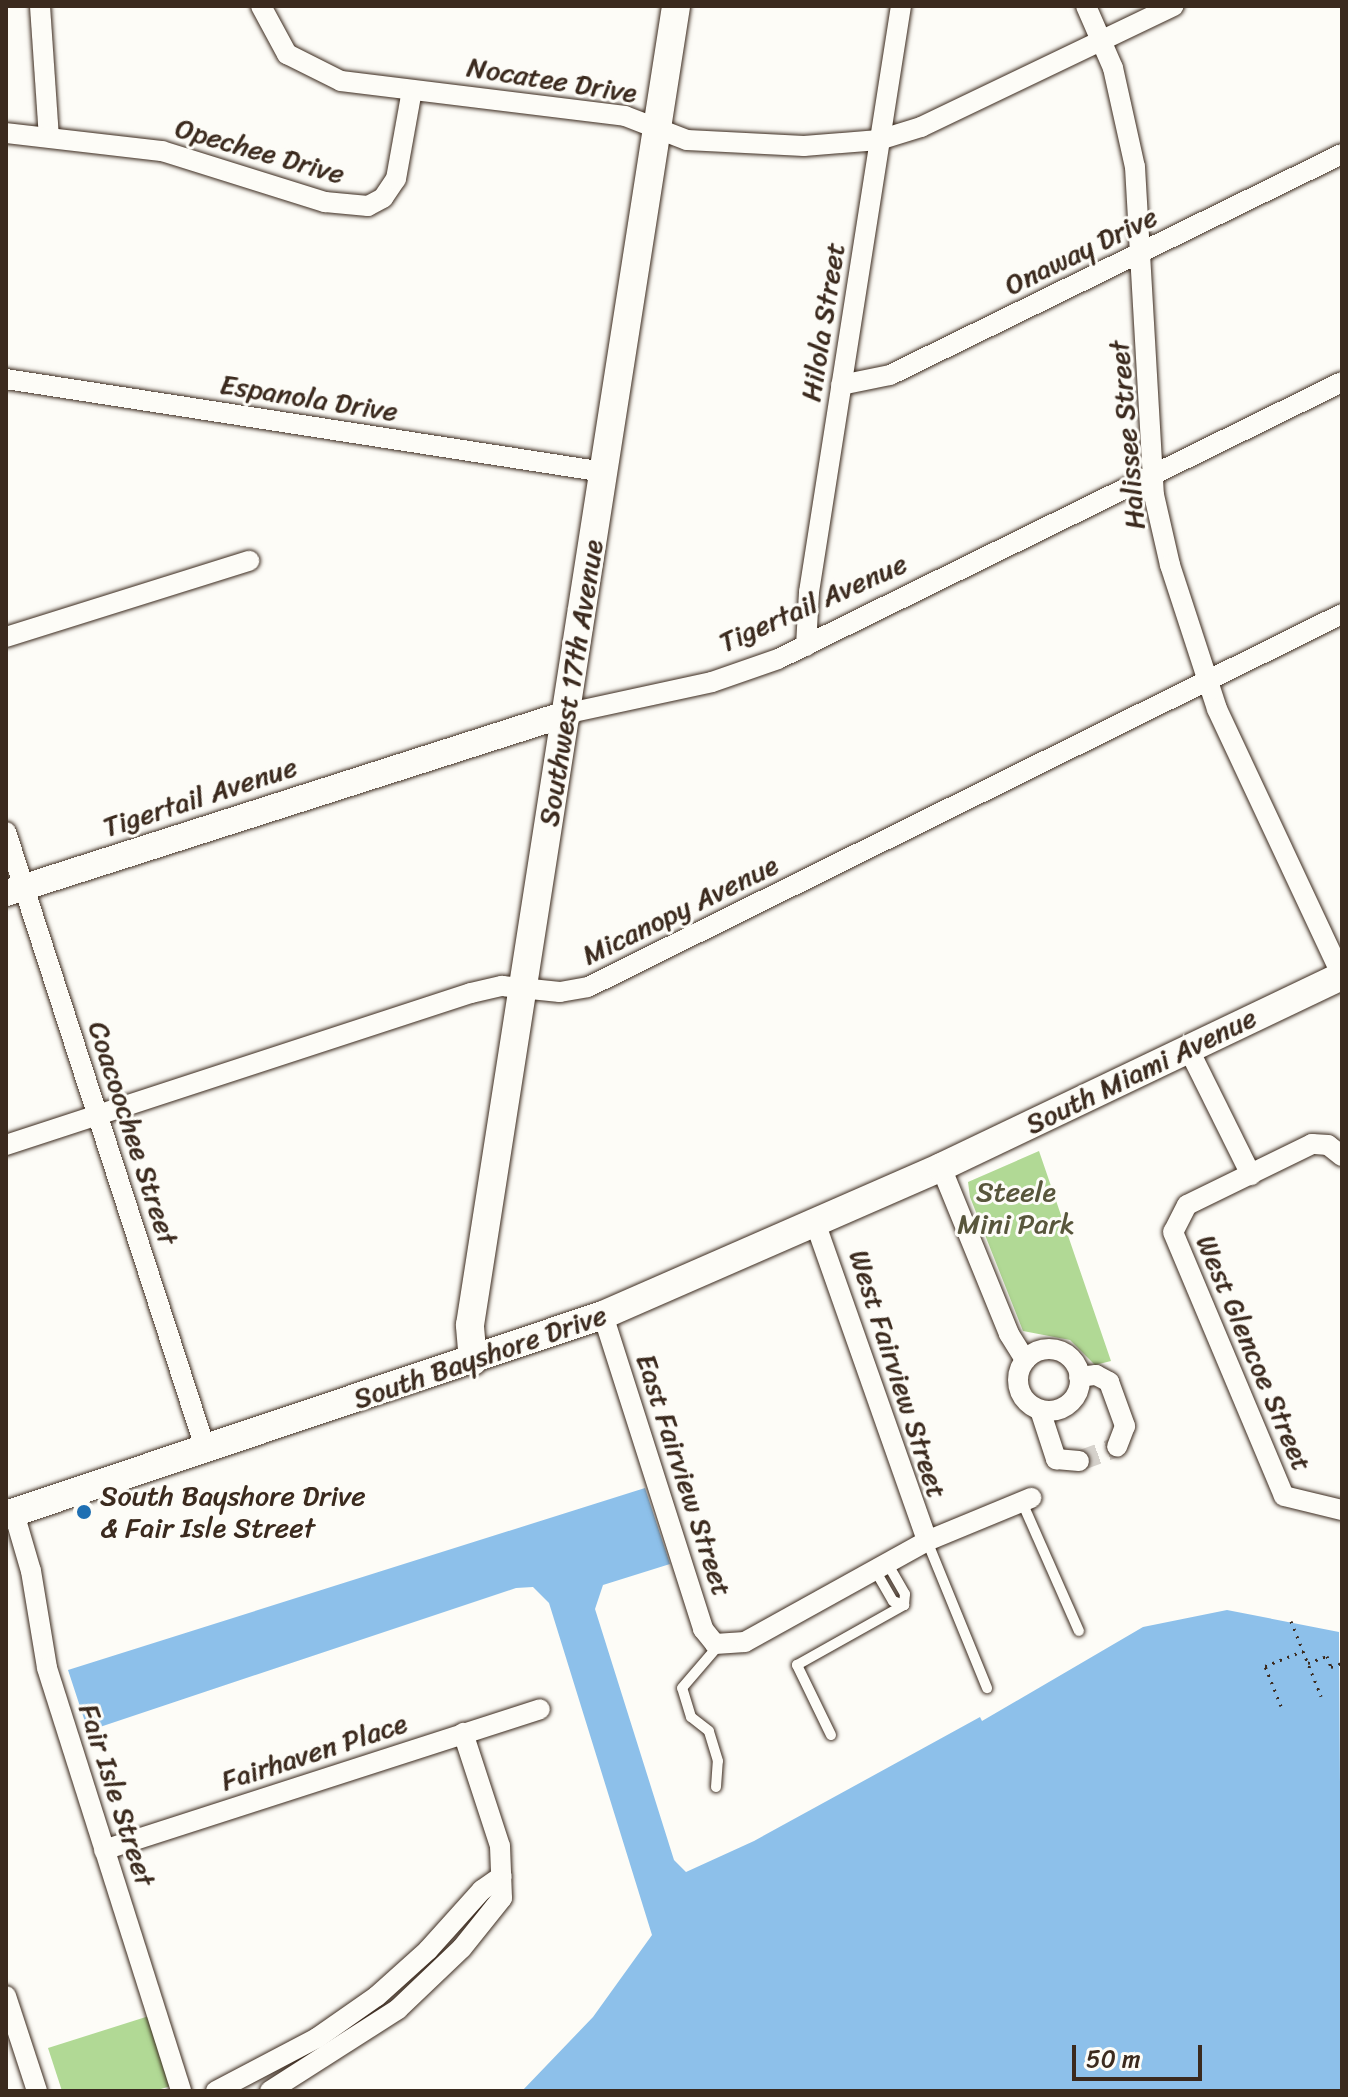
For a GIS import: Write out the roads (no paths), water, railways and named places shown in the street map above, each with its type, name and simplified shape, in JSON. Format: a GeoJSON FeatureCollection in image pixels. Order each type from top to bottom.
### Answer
{"type":"FeatureCollection","features":[{"type":"Feature","properties":{"kind":"main road","name":"Southwest 17th Avenue"},"geometry":{"type":"LineString","coordinates":[[473,1361],[470,1325],[522,988],[569,713],[676,6]]}},
{"type":"Feature","properties":{"kind":"main road","name":"South Miami Avenue"},"geometry":{"type":"LineString","coordinates":[[941,1167],[1342,976]]}},
{"type":"Feature","properties":{"kind":"main road","name":"South Bayshore Drive"},"geometry":{"type":"LineString","coordinates":[[10,1514],[206,1451],[603,1315],[816,1225],[941,1167]]}},
{"type":"Feature","properties":{"kind":"street"},"geometry":{"type":"LineString","coordinates":[[40,6],[49,137]]}},
{"type":"Feature","properties":{"kind":"street","name":"Nocatee Drive"},"geometry":{"type":"LineString","coordinates":[[261,6],[279,45],[309,69],[349,83],[610,113],[687,140],[804,146],[879,140],[955,113],[1174,6]]}},
{"type":"Feature","properties":{"kind":"street","name":"Hilola Street"},"geometry":{"type":"LineString","coordinates":[[806,646],[808,602],[901,6]]}},
{"type":"Feature","properties":{"kind":"street","name":"Halissee Street"},"geometry":{"type":"LineString","coordinates":[[1086,6],[1103,42],[1125,113],[1143,252],[1153,476],[1170,565],[1206,680],[1342,976]]}},
{"type":"Feature","properties":{"kind":"street","name":"Opechee Drive"},"geometry":{"type":"LineString","coordinates":[[6,133],[162,151],[325,202],[368,206],[383,198],[396,179],[412,90]]}},
{"type":"Feature","properties":{"kind":"street","name":"Onaway Drive"},"geometry":{"type":"LineString","coordinates":[[841,385],[890,375],[1342,154]]}},
{"type":"Feature","properties":{"kind":"street","name":"Espanola Drive"},"geometry":{"type":"LineString","coordinates":[[6,379],[604,472]]}},
{"type":"Feature","properties":{"kind":"street","name":"Tigertail Avenue"},"geometry":{"type":"LineString","coordinates":[[15,890],[569,713],[712,682],[806,646],[1342,382]]}},
{"type":"Feature","properties":{"kind":"street"},"geometry":{"type":"LineString","coordinates":[[6,637],[249,561]]}},
{"type":"Feature","properties":{"kind":"street","name":"Micanopy Avenue"},"geometry":{"type":"LineString","coordinates":[[6,1145],[460,997],[502,986],[560,992],[588,987],[1342,614]]}},
{"type":"Feature","properties":{"kind":"street","name":"Coacoochee Street"},"geometry":{"type":"LineString","coordinates":[[6,832],[15,890],[98,1115],[206,1451]]}},
{"type":"Feature","properties":{"kind":"street"},"geometry":{"type":"LineString","coordinates":[[1188,1048],[1251,1175]]}},
{"type":"Feature","properties":{"kind":"street","name":"West Glencoe Street"},"geometry":{"type":"LineString","coordinates":[[1342,1156],[1328,1145],[1312,1144],[1187,1205],[1176,1218],[1174,1237],[1288,1499],[1342,1510]]}},
{"type":"Feature","properties":{"kind":"street"},"geometry":{"type":"LineString","coordinates":[[941,1167],[1009,1334],[1025,1360],[1018,1384],[1025,1400],[1040,1410],[1056,1459],[1079,1461]]}},
{"type":"Feature","properties":{"kind":"street","name":"West Fairview Street"},"geometry":{"type":"LineString","coordinates":[[816,1225],[927,1541]]}},
{"type":"Feature","properties":{"kind":"street","name":"East Fairview Street"},"geometry":{"type":"LineString","coordinates":[[603,1315],[703,1629],[719,1645]]}},
{"type":"Feature","properties":{"kind":"street"},"geometry":{"type":"LineString","coordinates":[[1025,1360],[1054,1350],[1068,1356],[1079,1377],[1069,1404],[1040,1410]]}},
{"type":"Feature","properties":{"kind":"street"},"geometry":{"type":"LineString","coordinates":[[1079,1377],[1096,1375],[1109,1382],[1125,1426],[1117,1447]]}},
{"type":"Feature","properties":{"kind":"street"},"geometry":{"type":"LineString","coordinates":[[719,1645],[745,1642],[927,1541],[1026,1500]]}},
{"type":"Feature","properties":{"kind":"street","name":"Fair Isle Street"},"geometry":{"type":"LineString","coordinates":[[10,1514],[33,1581],[42,1653],[181,2091]]}},
{"type":"Feature","properties":{"kind":"street","name":"Fairhaven Place"},"geometry":{"type":"LineString","coordinates":[[104,1850],[540,1709]]}},
{"type":"Feature","properties":{"kind":"street"},"geometry":{"type":"LineString","coordinates":[[270,2091],[356,2040],[417,1992],[502,1898],[500,1846],[463,1733]]}},
{"type":"Feature","properties":{"kind":"street"},"geometry":{"type":"LineString","coordinates":[[216,2091],[288,2055],[368,2002],[502,1876]]}},
{"type":"Feature","properties":{"kind":"street"},"geometry":{"type":"LineString","coordinates":[[6,1996],[37,2091]]}},
{"type":"Feature","properties":{"kind":"lane"},"geometry":{"type":"LineString","coordinates":[[1026,1500],[1079,1631]]}},
{"type":"Feature","properties":{"kind":"lane"},"geometry":{"type":"LineString","coordinates":[[927,1541],[987,1688]]}},
{"type":"Feature","properties":{"kind":"lane"},"geometry":{"type":"LineString","coordinates":[[831,1735],[797,1665],[904,1605],[893,1601],[882,1567]]}},
{"type":"Feature","properties":{"kind":"lane"},"geometry":{"type":"LineString","coordinates":[[716,1787],[718,1761],[709,1731],[691,1717],[682,1688],[719,1645]]}},
{"type":"Feature","properties":{"kind":"water"},"geometry":{"type":"Polygon","coordinates":[[[645,1488],[670,1564],[603,1585],[595,1609],[674,1860],[686,1872],[754,1841],[980,1717],[982,1721],[1143,1627],[1227,1610],[1339,1632],[1342,2091],[522,2091],[593,2017],[652,1935],[549,1603],[533,1587],[516,1588],[88,1731],[68,1670],[645,1488]]]}},
{"type":"Feature","properties":{"kind":"tunnel"},"geometry":{"type":"LineString","coordinates":[[1079,1461],[1117,1447]]}},
{"type":"Feature","properties":{"kind":"place","name":"South Bayshore Drive & Fair Isle Street"},"geometry":{"type":"Point","coordinates":[84,1512]}},
{"type":"Feature","properties":{"kind":"park label","name":"Steele Mini Park"},"geometry":{"type":"Point","coordinates":[1016,1208]}}]}
